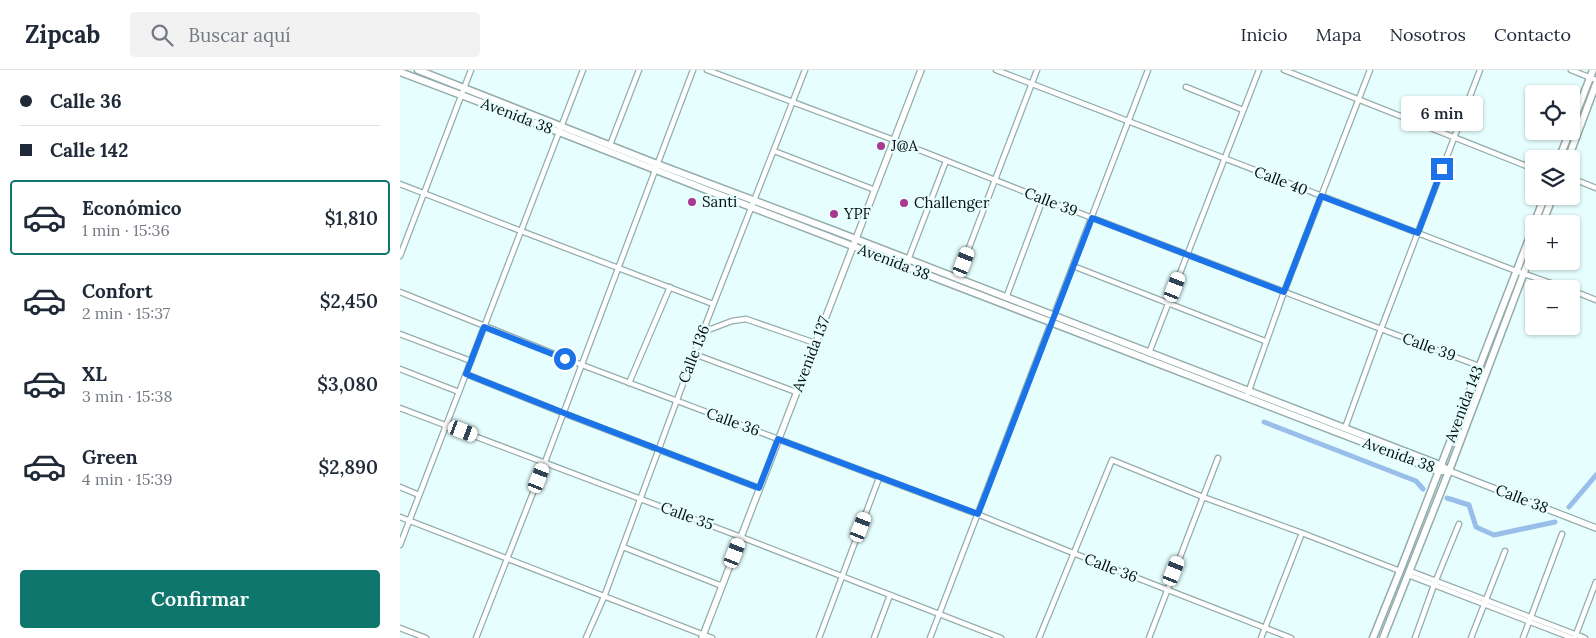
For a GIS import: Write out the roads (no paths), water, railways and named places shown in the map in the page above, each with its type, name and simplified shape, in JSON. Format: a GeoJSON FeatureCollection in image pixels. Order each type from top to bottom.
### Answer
{"type":"FeatureCollection","features":[{"type":"Feature","properties":{"kind":"main road","name":"Avenida 38"},"geometry":{"type":"LineString","coordinates":[[418,70],[465,87],[560,129],[751,207],[853,243],[1449,471]]}},
{"type":"Feature","properties":{"kind":"main road"},"geometry":{"type":"LineString","coordinates":[[1580,107],[1593,79],[1593,70]]}},
{"type":"Feature","properties":{"kind":"main road","name":"Avenida 38"},"geometry":{"type":"LineString","coordinates":[[400,72],[610,145],[656,167],[754,200],[853,243],[908,260],[1006,298],[1052,319],[1149,353],[1247,394],[1345,428],[1439,468]]}},
{"type":"Feature","properties":{"kind":"main road"},"geometry":{"type":"LineString","coordinates":[[1571,150],[1596,84]]}},
{"type":"Feature","properties":{"kind":"main road","name":"Avenida 143"},"geometry":{"type":"LineString","coordinates":[[1383,638],[1449,471],[1525,255]]}},
{"type":"Feature","properties":{"kind":"main road","name":"Avenida 143"},"geometry":{"type":"LineString","coordinates":[[1373,638],[1479,366],[1525,263]]}},
{"type":"Feature","properties":{"kind":"street"},"geometry":{"type":"LineString","coordinates":[[400,256],[472,70]]}},
{"type":"Feature","properties":{"kind":"street"},"geometry":{"type":"LineString","coordinates":[[400,544],[583,70]]}},
{"type":"Feature","properties":{"kind":"street"},"geometry":{"type":"LineString","coordinates":[[610,145],[638,70]]}},
{"type":"Feature","properties":{"kind":"street"},"geometry":{"type":"LineString","coordinates":[[476,638],[564,413],[693,70]]}},
{"type":"Feature","properties":{"kind":"street","name":"Calle 39"},"geometry":{"type":"LineString","coordinates":[[707,70],[894,140],[1479,366]]}},
{"type":"Feature","properties":{"kind":"street","name":"Calle 136"},"geometry":{"type":"LineString","coordinates":[[586,638],[604,597],[676,401],[805,70]]}},
{"type":"Feature","properties":{"kind":"street","name":"Avenida 137"},"geometry":{"type":"LineString","coordinates":[[702,636],[921,70]]}},
{"type":"Feature","properties":{"kind":"street","name":"Calle 40"},"geometry":{"type":"LineString","coordinates":[[996,70],[1543,280]]}},
{"type":"Feature","properties":{"kind":"street"},"geometry":{"type":"LineString","coordinates":[[957,279],[1037,70]]}},
{"type":"Feature","properties":{"kind":"street"},"geometry":{"type":"LineString","coordinates":[[930,638],[1148,70]]}},
{"type":"Feature","properties":{"kind":"street"},"geometry":{"type":"LineString","coordinates":[[1149,353],[1259,70]]}},
{"type":"Feature","properties":{"kind":"street"},"geometry":{"type":"LineString","coordinates":[[1284,70],[1525,166]]}},
{"type":"Feature","properties":{"kind":"street"},"geometry":{"type":"LineString","coordinates":[[1247,394],[1265,341],[1370,70]]}},
{"type":"Feature","properties":{"kind":"street"},"geometry":{"type":"LineString","coordinates":[[1345,428],[1480,70]]}},
{"type":"Feature","properties":{"kind":"street"},"geometry":{"type":"LineString","coordinates":[[1571,70],[1593,79]]}},
{"type":"Feature","properties":{"kind":"street"},"geometry":{"type":"LineString","coordinates":[[1186,87],[1243,110]]}},
{"type":"Feature","properties":{"kind":"street"},"geometry":{"type":"LineString","coordinates":[[774,151],[875,190]]}},
{"type":"Feature","properties":{"kind":"street"},"geometry":{"type":"LineString","coordinates":[[908,260],[946,161]]}},
{"type":"Feature","properties":{"kind":"street"},"geometry":{"type":"LineString","coordinates":[[1580,182],[1596,188]]}},
{"type":"Feature","properties":{"kind":"street"},"geometry":{"type":"LineString","coordinates":[[400,184],[714,304]]}},
{"type":"Feature","properties":{"kind":"street"},"geometry":{"type":"LineString","coordinates":[[1006,298],[1043,199]]}},
{"type":"Feature","properties":{"kind":"street"},"geometry":{"type":"LineString","coordinates":[[1073,266],[1265,341]]}},
{"type":"Feature","properties":{"kind":"street"},"geometry":{"type":"LineString","coordinates":[[629,383],[670,287]]}},
{"type":"Feature","properties":{"kind":"street","name":"Calle 36"},"geometry":{"type":"LineString","coordinates":[[400,292],[582,365],[978,514],[1290,638]]}},
{"type":"Feature","properties":{"kind":"street"},"geometry":{"type":"LineString","coordinates":[[1580,294],[1596,300]]}},
{"type":"Feature","properties":{"kind":"street"},"geometry":{"type":"LineString","coordinates":[[704,328],[712,329],[732,321],[746,319],[815,343]]}},
{"type":"Feature","properties":{"kind":"street"},"geometry":{"type":"LineString","coordinates":[[400,334],[471,360]]}},
{"type":"Feature","properties":{"kind":"street"},"geometry":{"type":"LineString","coordinates":[[694,354],[796,392]]}},
{"type":"Feature","properties":{"kind":"street"},"geometry":{"type":"LineString","coordinates":[[400,369],[459,392]]}},
{"type":"Feature","properties":{"kind":"street"},"geometry":{"type":"LineString","coordinates":[[466,374],[759,488]]}},
{"type":"Feature","properties":{"kind":"street","name":"Calle 35"},"geometry":{"type":"LineString","coordinates":[[400,408],[1001,638]]}},
{"type":"Feature","properties":{"kind":"street"},"geometry":{"type":"LineString","coordinates":[[1149,638],[1218,458]]}},
{"type":"Feature","properties":{"kind":"street"},"geometry":{"type":"LineString","coordinates":[[1040,638],[1112,460],[1203,497],[1400,571]]}},
{"type":"Feature","properties":{"kind":"street","name":"Calle 38"},"geometry":{"type":"LineString","coordinates":[[1449,471],[1596,528]]}},
{"type":"Feature","properties":{"kind":"street"},"geometry":{"type":"LineString","coordinates":[[819,638],[880,478]]}},
{"type":"Feature","properties":{"kind":"street"},"geometry":{"type":"LineString","coordinates":[[400,487],[419,495]]}},
{"type":"Feature","properties":{"kind":"street"},"geometry":{"type":"LineString","coordinates":[[400,517],[702,636],[712,638]]}},
{"type":"Feature","properties":{"kind":"street"},"geometry":{"type":"LineString","coordinates":[[1414,638],[1459,524]]}},
{"type":"Feature","properties":{"kind":"street"},"geometry":{"type":"LineString","coordinates":[[1261,638],[1302,533]]}},
{"type":"Feature","properties":{"kind":"street"},"geometry":{"type":"LineString","coordinates":[[1522,638],[1562,534]]}},
{"type":"Feature","properties":{"kind":"street"},"geometry":{"type":"LineString","coordinates":[[623,546],[722,586]]}},
{"type":"Feature","properties":{"kind":"street"},"geometry":{"type":"LineString","coordinates":[[1471,638],[1505,552]]}},
{"type":"Feature","properties":{"kind":"street"},"geometry":{"type":"LineString","coordinates":[[1409,573],[1574,637],[1586,638]]}},
{"type":"Feature","properties":{"kind":"street"},"geometry":{"type":"LineString","coordinates":[[1574,637],[1596,582]]}},
{"type":"Feature","properties":{"kind":"street"},"geometry":{"type":"LineString","coordinates":[[874,638],[890,595]]}},
{"type":"Feature","properties":{"kind":"street"},"geometry":{"type":"LineString","coordinates":[[400,628],[419,637],[426,638]]}},
{"type":"Feature","properties":{"kind":"waterway"},"geometry":{"type":"LineString","coordinates":[[1264,422],[1416,481],[1423,489]]}},
{"type":"Feature","properties":{"kind":"waterway"},"geometry":{"type":"LineString","coordinates":[[1569,507],[1596,475]]}},
{"type":"Feature","properties":{"kind":"waterway"},"geometry":{"type":"LineString","coordinates":[[1447,498],[1469,505],[1476,527],[1494,535],[1555,522]]}},
{"type":"Feature","properties":{"kind":"place","name":"J@A"},"geometry":{"type":"Point","coordinates":[881,146]}},
{"type":"Feature","properties":{"kind":"place","name":"Santi"},"geometry":{"type":"Point","coordinates":[692,202]}},
{"type":"Feature","properties":{"kind":"place","name":"Challenger"},"geometry":{"type":"Point","coordinates":[904,203]}},
{"type":"Feature","properties":{"kind":"place","name":"YPF"},"geometry":{"type":"Point","coordinates":[834,214]}}]}
